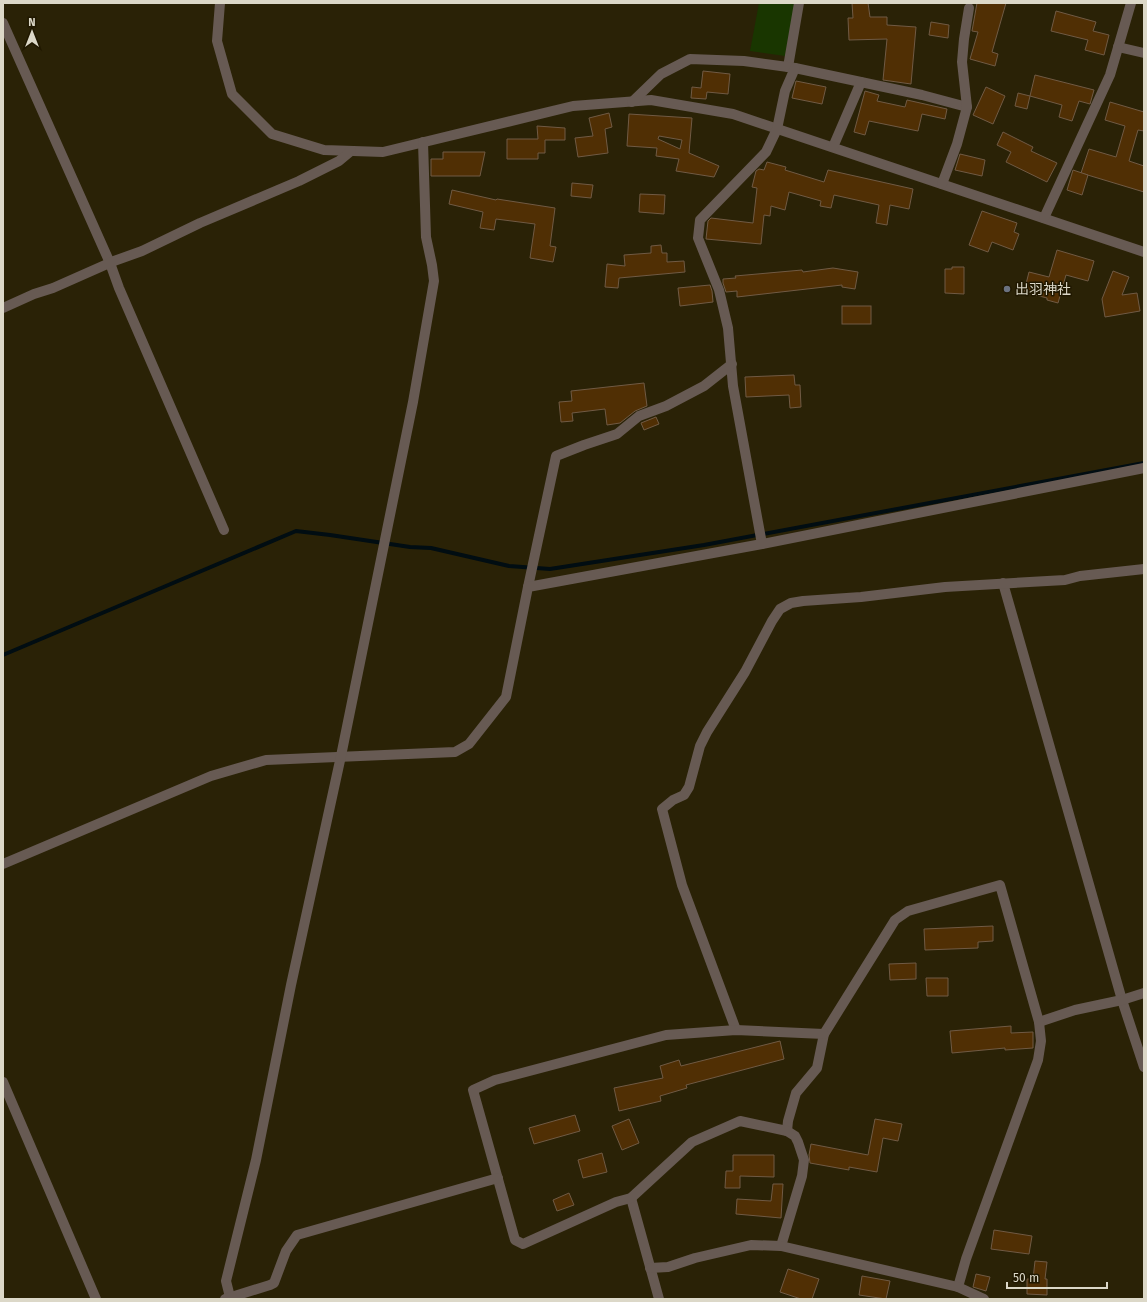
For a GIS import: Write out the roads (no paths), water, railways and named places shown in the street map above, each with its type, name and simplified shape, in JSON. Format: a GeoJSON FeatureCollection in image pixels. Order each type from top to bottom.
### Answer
{"type":"FeatureCollection","features":[{"type":"Feature","properties":{"kind":"street"},"geometry":{"type":"LineString","coordinates":[[220,3],[217,41],[232,94],[272,134],[324,150],[383,152],[573,106],[651,100],[733,114],[1144,252]]}},
{"type":"Feature","properties":{"kind":"street"},"geometry":{"type":"LineString","coordinates":[[762,544],[733,386],[728,328],[718,290],[698,238],[700,220],[766,152],[776,128],[791,68],[799,3]]}},
{"type":"Feature","properties":{"kind":"street"},"geometry":{"type":"LineString","coordinates":[[1044,218],[1110,74],[1131,3]]}},
{"type":"Feature","properties":{"kind":"street"},"geometry":{"type":"LineString","coordinates":[[942,184],[957,144],[967,107],[962,62],[969,8]]}},
{"type":"Feature","properties":{"kind":"street"},"geometry":{"type":"LineString","coordinates":[[3,23],[110,263],[224,530]]}},
{"type":"Feature","properties":{"kind":"street"},"geometry":{"type":"LineString","coordinates":[[1118,47],[1144,53]]}},
{"type":"Feature","properties":{"kind":"street"},"geometry":{"type":"LineString","coordinates":[[632,102],[661,74],[690,59],[744,61],[791,68],[861,82],[967,107]]}},
{"type":"Feature","properties":{"kind":"street"},"geometry":{"type":"LineString","coordinates":[[832,147],[861,82]]}},
{"type":"Feature","properties":{"kind":"street"},"geometry":{"type":"LineString","coordinates":[[423,142],[425,230],[434,282],[413,402],[291,985],[256,1160],[226,1281],[227,1298],[270,1285],[274,1282],[286,1251],[297,1235],[498,1178]]}},
{"type":"Feature","properties":{"kind":"street"},"geometry":{"type":"LineString","coordinates":[[3,308],[142,251],[200,223],[339,161],[351,151]]}},
{"type":"Feature","properties":{"kind":"street"},"geometry":{"type":"LineString","coordinates":[[3,864],[211,776],[266,760],[454,752],[469,744],[506,697],[533,559],[556,456],[617,434],[639,416],[666,406],[704,386],[732,364]]}},
{"type":"Feature","properties":{"kind":"street"},"geometry":{"type":"LineString","coordinates":[[528,587],[762,544],[1144,468]]}},
{"type":"Feature","properties":{"kind":"street"},"geometry":{"type":"LineString","coordinates":[[736,1030],[682,885],[662,809],[684,795],[690,787],[700,746],[705,736],[745,672],[772,620],[780,610],[792,604],[803,601],[861,597],[945,587],[1065,580],[1080,576],[1144,569]]}},
{"type":"Feature","properties":{"kind":"street"},"geometry":{"type":"LineString","coordinates":[[1003,583],[1122,1000],[1144,1067]]}},
{"type":"Feature","properties":{"kind":"street"},"geometry":{"type":"LineString","coordinates":[[787,1131],[788,1120],[796,1093],[816,1068],[824,1034],[895,920],[908,911],[1000,885],[1039,1022],[1041,1041],[1038,1060],[979,1222],[958,1287]]}},
{"type":"Feature","properties":{"kind":"street"},"geometry":{"type":"LineString","coordinates":[[1039,1022],[1075,1010],[1122,1000],[1144,993]]}},
{"type":"Feature","properties":{"kind":"street"},"geometry":{"type":"LineString","coordinates":[[781,1246],[802,1176],[804,1160],[795,1136],[787,1131],[740,1121],[692,1142],[631,1198],[616,1202],[523,1244],[515,1240],[473,1090],[495,1080],[666,1035],[736,1030],[824,1034]]}},
{"type":"Feature","properties":{"kind":"street"},"geometry":{"type":"LineString","coordinates":[[3,1082],[96,1299]]}},
{"type":"Feature","properties":{"kind":"street"},"geometry":{"type":"LineString","coordinates":[[631,1198],[658,1299]]}},
{"type":"Feature","properties":{"kind":"street"},"geometry":{"type":"LineString","coordinates":[[650,1268],[668,1267],[695,1258],[751,1245],[781,1246],[958,1287],[984,1299]]}},
{"type":"Feature","properties":{"kind":"waterway"},"geometry":{"type":"LineString","coordinates":[[3,655],[296,531],[410,547],[431,548],[509,566],[550,569],[704,545],[1144,463]]}},
{"type":"Feature","properties":{"kind":"place","name":"出羽神社"},"geometry":{"type":"Point","coordinates":[1007,289]}}]}
